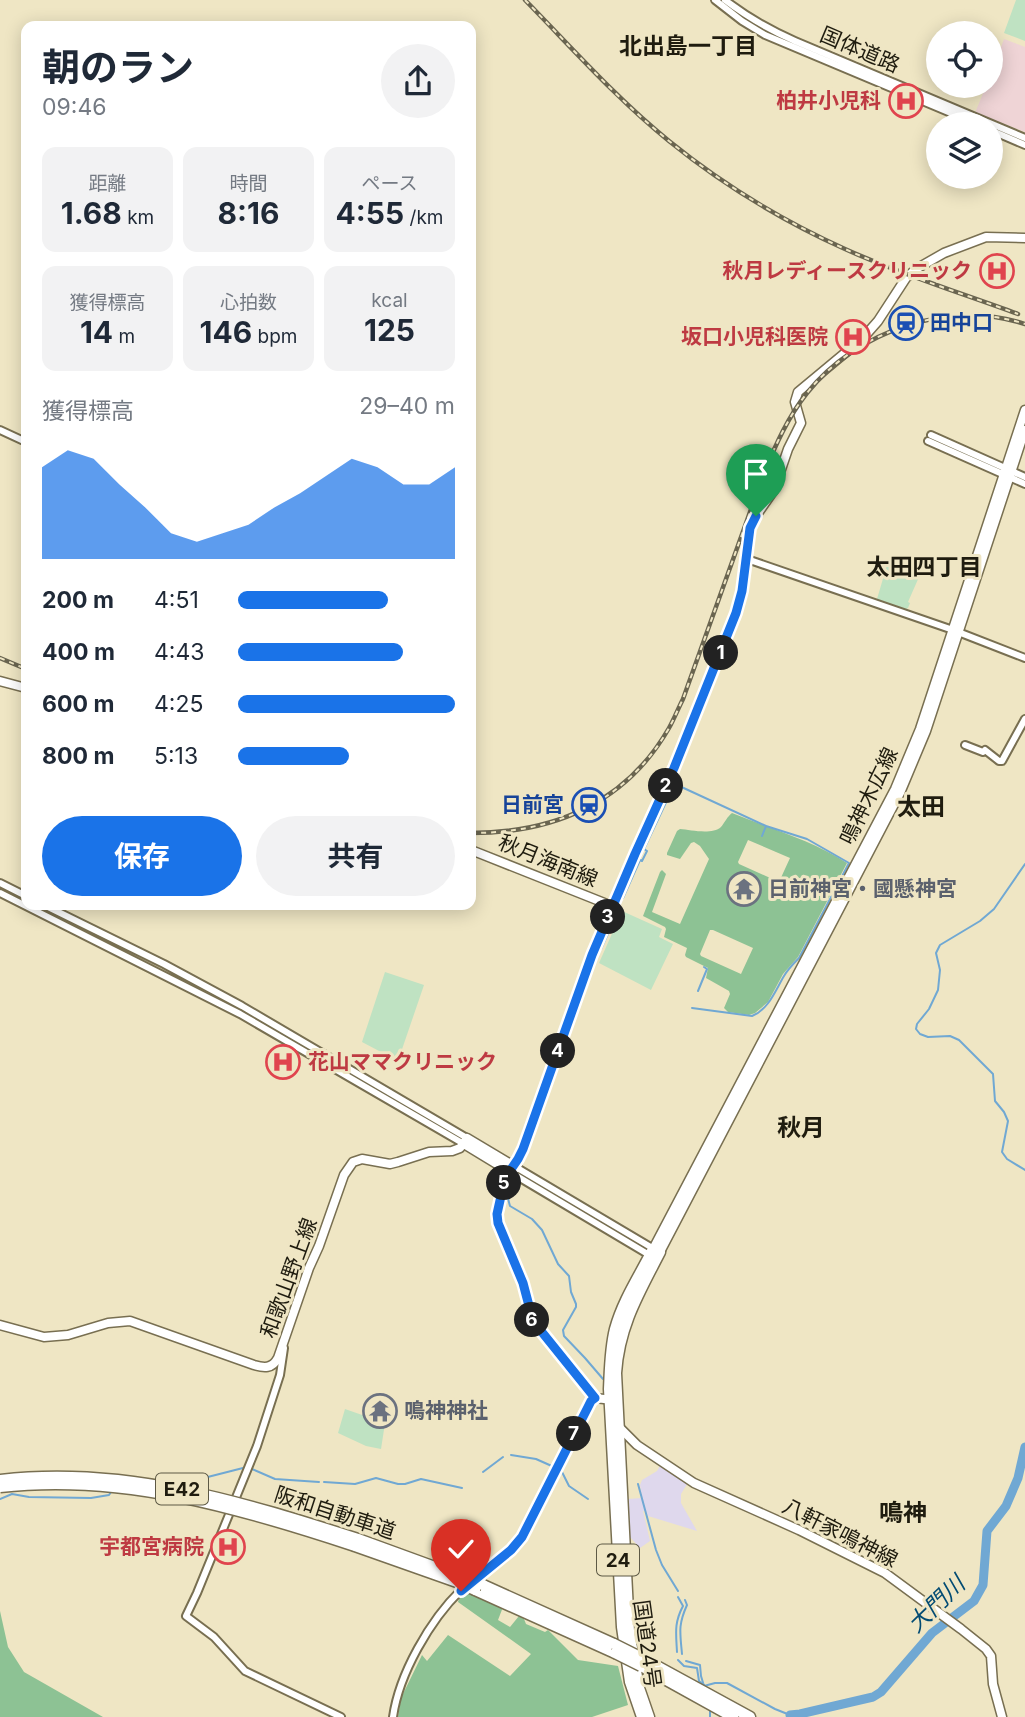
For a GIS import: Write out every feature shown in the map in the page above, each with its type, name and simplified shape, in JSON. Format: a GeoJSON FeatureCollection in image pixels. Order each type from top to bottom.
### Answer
{"type":"FeatureCollection","features":[{"type":"Feature","properties":{"kind":"highway","name":"国道24号"},"geometry":{"type":"LineString","coordinates":[[642,1717],[630,1682],[622,1627],[610,1356],[615,1330],[627,1298],[654,1254]]}},
{"type":"Feature","properties":{"kind":"highway","name":"国道24号"},"geometry":{"type":"LineString","coordinates":[[614,1425],[629,1631],[639,1688],[649,1717]]}},
{"type":"Feature","properties":{"kind":"highway","name":"阪和自動車道"},"geometry":{"type":"LineString","coordinates":[[0,1480],[67,1476],[101,1478],[161,1485],[260,1508],[461,1580],[615,1648],[750,1717]]}},
{"type":"Feature","properties":{"kind":"highway","name":"阪和自動車道"},"geometry":{"type":"LineString","coordinates":[[0,1487],[78,1484],[160,1492],[356,1542]]}},
{"type":"Feature","properties":{"kind":"highway","name":"阪和自動車道"},"geometry":{"type":"LineString","coordinates":[[693,1690],[733,1717]]}},
{"type":"Feature","properties":{"kind":"main road"},"geometry":{"type":"LineString","coordinates":[[613,1400],[595,1398],[533,1321],[523,1283],[498,1223],[497,1214],[505,1178],[531,1128],[592,955],[674,768],[725,643],[742,591],[750,528],[774,490],[788,449],[801,423],[795,402],[798,392],[863,338],[878,321],[906,278],[916,269],[944,253],[986,237],[1025,238]]}},
{"type":"Feature","properties":{"kind":"main road","name":"鳴神木広線"},"geometry":{"type":"LineString","coordinates":[[654,1254],[895,789],[956,631],[1008,473],[1025,410]]}},
{"type":"Feature","properties":{"kind":"main road","name":"鳴神木広線"},"geometry":{"type":"LineString","coordinates":[[1008,473],[1025,430]]}},
{"type":"Feature","properties":{"kind":"main road"},"geometry":{"type":"LineString","coordinates":[[0,681],[21,687]]}},
{"type":"Feature","properties":{"kind":"main road","name":"秋月海南線"},"geometry":{"type":"LineString","coordinates":[[476,852],[612,906]]}},
{"type":"Feature","properties":{"kind":"main road"},"geometry":{"type":"LineString","coordinates":[[466,1141],[512,1169]]}},
{"type":"Feature","properties":{"kind":"main road","name":"和歌山野上線"},"geometry":{"type":"LineString","coordinates":[[0,1325],[44,1338],[68,1335],[108,1323],[131,1322],[263,1368],[268,1367],[275,1364],[286,1338],[298,1296],[344,1175],[353,1162],[362,1159],[390,1164],[429,1152],[452,1151],[466,1141]]}},
{"type":"Feature","properties":{"kind":"main road","name":"八軒家鳴神線"},"geometry":{"type":"LineString","coordinates":[[614,1425],[637,1445],[694,1483],[799,1530],[885,1573],[943,1615],[991,1656],[993,1684],[1002,1717]]}},
{"type":"Feature","properties":{"kind":"street","name":"国体道路"},"geometry":{"type":"LineString","coordinates":[[715,0],[741,21],[765,35],[948,112]]}},
{"type":"Feature","properties":{"kind":"street","name":"国体道路"},"geometry":{"type":"LineString","coordinates":[[726,0],[766,28],[794,41],[1025,138]]}},
{"type":"Feature","properties":{"kind":"street"},"geometry":{"type":"LineString","coordinates":[[1003,136],[1025,145]]}},
{"type":"Feature","properties":{"kind":"street"},"geometry":{"type":"LineString","coordinates":[[0,430],[21,440]]}},
{"type":"Feature","properties":{"kind":"street"},"geometry":{"type":"LineString","coordinates":[[929,438],[1008,473],[1025,484]]}},
{"type":"Feature","properties":{"kind":"street"},"geometry":{"type":"LineString","coordinates":[[1008,473],[1025,477]]}},
{"type":"Feature","properties":{"kind":"street"},"geometry":{"type":"LineString","coordinates":[[747,559],[956,631],[1025,658]]}},
{"type":"Feature","properties":{"kind":"street"},"geometry":{"type":"LineString","coordinates":[[965,745],[983,752],[985,750],[1002,761],[1025,719]]}},
{"type":"Feature","properties":{"kind":"street"},"geometry":{"type":"LineString","coordinates":[[0,883],[21,894]]}},
{"type":"Feature","properties":{"kind":"street"},"geometry":{"type":"LineString","coordinates":[[0,893],[21,904]]}},
{"type":"Feature","properties":{"kind":"street"},"geometry":{"type":"LineString","coordinates":[[34,910],[240,1014],[466,1141]]}},
{"type":"Feature","properties":{"kind":"street"},"geometry":{"type":"LineString","coordinates":[[54,910],[242,1006],[466,1141]]}},
{"type":"Feature","properties":{"kind":"street"},"geometry":{"type":"LineString","coordinates":[[512,1169],[654,1254]]}},
{"type":"Feature","properties":{"kind":"street"},"geometry":{"type":"LineString","coordinates":[[286,1338],[280,1375],[257,1446],[186,1616],[214,1637],[245,1671],[341,1717]]}},
{"type":"Feature","properties":{"kind":"street"},"geometry":{"type":"LineString","coordinates":[[263,1368],[280,1375]]}},
{"type":"Feature","properties":{"kind":"street"},"geometry":{"type":"LineString","coordinates":[[393,1717],[399,1689],[435,1620],[461,1591],[511,1550],[522,1537],[591,1401],[595,1398]]}},
{"type":"Feature","properties":{"kind":"shaded area"},"geometry":{"type":"Polygon","coordinates":[[[1004,39],[1025,47],[1025,132],[1003,124],[1003,112],[975,112],[981,98],[1003,98],[1004,39]]]}},
{"type":"Feature","properties":{"kind":"shaded area"},"geometry":{"type":"Polygon","coordinates":[[[661,1464],[689,1481],[681,1494],[681,1503],[697,1531],[648,1516],[646,1511],[643,1511],[650,1541],[640,1548],[630,1537],[628,1499],[642,1498],[642,1480],[657,1471],[661,1464]]]}},
{"type":"Feature","properties":{"kind":"green space"},"geometry":{"type":"Polygon","coordinates":[[[1016,0],[1025,0],[1025,41],[1004,33],[1016,0]]]}},
{"type":"Feature","properties":{"kind":"green space"},"geometry":{"type":"Polygon","coordinates":[[[887,565],[918,574],[906,609],[877,599],[887,565]]]}},
{"type":"Feature","properties":{"kind":"green space","name":"日前神宮・國懸神宮"},"geometry":{"type":"Polygon","coordinates":[[[732,813],[805,841],[847,863],[798,957],[783,974],[768,1002],[749,1015],[728,1012],[724,1008],[729,991],[706,978],[708,968],[686,957],[687,948],[664,937],[665,927],[643,916],[662,870],[666,874],[652,912],[680,924],[709,859],[694,842],[680,859],[667,855],[677,831],[712,831],[721,827],[732,813]],[[748,840],[739,864],[779,882],[790,858],[748,840]],[[710,930],[701,956],[741,974],[753,948],[710,930]]]}},
{"type":"Feature","properties":{"kind":"green space"},"geometry":{"type":"Polygon","coordinates":[[[622,911],[662,929],[659,937],[673,944],[651,990],[599,963],[622,911]]]}},
{"type":"Feature","properties":{"kind":"green space"},"geometry":{"type":"Polygon","coordinates":[[[385,972],[424,985],[398,1061],[362,1042],[385,972]]]}},
{"type":"Feature","properties":{"kind":"green space"},"geometry":{"type":"Polygon","coordinates":[[[345,1409],[385,1423],[381,1449],[366,1446],[338,1433],[345,1409]]]}},
{"type":"Feature","properties":{"kind":"green space"},"geometry":{"type":"Polygon","coordinates":[[[468,1592],[503,1607],[498,1620],[510,1627],[519,1616],[526,1624],[545,1632],[548,1630],[578,1660],[618,1666],[628,1705],[592,1717],[398,1717],[401,1698],[422,1655],[427,1661],[448,1635],[510,1676],[531,1654],[458,1602],[459,1598],[468,1592]]]}},
{"type":"Feature","properties":{"kind":"green space"},"geometry":{"type":"Polygon","coordinates":[[[0,1611],[8,1647],[24,1672],[103,1717],[0,1717],[0,1611]]]}},
{"type":"Feature","properties":{"kind":"waterway"},"geometry":{"type":"LineString","coordinates":[[671,792],[675,784],[766,826],[762,836]]}},
{"type":"Feature","properties":{"kind":"waterway"},"geometry":{"type":"LineString","coordinates":[[623,898],[640,860],[642,861],[647,851],[644,849],[669,796]]}},
{"type":"Feature","properties":{"kind":"waterway"},"geometry":{"type":"LineString","coordinates":[[692,1008],[752,1016],[763,1009],[787,971],[799,958],[849,863],[807,839],[766,826]]}},
{"type":"Feature","properties":{"kind":"waterway"},"geometry":{"type":"LineString","coordinates":[[1025,864],[994,909],[980,921],[940,945],[936,953],[940,970],[938,990],[916,1029],[928,1037],[950,1036],[959,1040],[993,1074],[995,1101],[1008,1121],[1002,1152],[1007,1159],[1025,1170]]}},
{"type":"Feature","properties":{"kind":"waterway"},"geometry":{"type":"LineString","coordinates":[[601,949],[620,907]]}},
{"type":"Feature","properties":{"kind":"waterway"},"geometry":{"type":"LineString","coordinates":[[698,991],[707,969],[704,967]]}},
{"type":"Feature","properties":{"kind":"waterway"},"geometry":{"type":"LineString","coordinates":[[511,1183],[507,1195],[510,1206],[532,1219],[542,1230],[558,1264],[569,1276],[576,1307],[563,1330],[564,1336],[603,1379]]}},
{"type":"Feature","properties":{"kind":"waterway","name":"大門川"},"geometry":{"type":"LineString","coordinates":[[790,1715],[873,1697],[881,1692],[932,1633],[974,1601],[983,1585],[987,1531],[1006,1506],[1018,1478],[1025,1447]]}},
{"type":"Feature","properties":{"kind":"waterway"},"geometry":{"type":"LineString","coordinates":[[511,1455],[536,1459],[554,1467]]}},
{"type":"Feature","properties":{"kind":"waterway"},"geometry":{"type":"LineString","coordinates":[[483,1472],[503,1457]]}},
{"type":"Feature","properties":{"kind":"waterway"},"geometry":{"type":"LineString","coordinates":[[174,1484],[182,1485],[243,1468],[245,1470]]}},
{"type":"Feature","properties":{"kind":"waterway"},"geometry":{"type":"LineString","coordinates":[[252,1469],[275,1479],[319,1482]]}},
{"type":"Feature","properties":{"kind":"waterway"},"geometry":{"type":"LineString","coordinates":[[561,1470],[569,1486],[588,1499]]}},
{"type":"Feature","properties":{"kind":"waterway"},"geometry":{"type":"LineString","coordinates":[[324,1482],[355,1484],[376,1478],[405,1484],[421,1479],[462,1488]]}},
{"type":"Feature","properties":{"kind":"waterway"},"geometry":{"type":"LineString","coordinates":[[638,1484],[656,1550],[678,1591]]}},
{"type":"Feature","properties":{"kind":"waterway"},"geometry":{"type":"LineString","coordinates":[[0,1499],[12,1494],[29,1497],[91,1498],[109,1495],[111,1492]]}},
{"type":"Feature","properties":{"kind":"waterway"},"geometry":{"type":"LineString","coordinates":[[677,1652],[677,1623],[683,1606],[678,1597]]}},
{"type":"Feature","properties":{"kind":"waterway"},"geometry":{"type":"LineString","coordinates":[[682,1654],[680,1629],[687,1605],[685,1600]]}},
{"type":"Feature","properties":{"kind":"waterway"},"geometry":{"type":"LineString","coordinates":[[678,1660],[684,1666],[697,1668],[699,1681],[704,1685]]}},
{"type":"Feature","properties":{"kind":"waterway"},"geometry":{"type":"LineString","coordinates":[[686,1661],[700,1665],[704,1686]]}},
{"type":"Feature","properties":{"kind":"waterway"},"geometry":{"type":"LineString","coordinates":[[704,1686],[727,1683],[790,1715],[788,1717]]}},
{"type":"Feature","properties":{"kind":"waterway"},"geometry":{"type":"LineString","coordinates":[[710,1708],[710,1717]]}},
{"type":"Feature","properties":{"kind":"railway"},"geometry":{"type":"LineString","coordinates":[[525,0],[631,108],[689,157],[732,187],[776,214],[845,249],[1018,314]]}},
{"type":"Feature","properties":{"kind":"railway"},"geometry":{"type":"LineString","coordinates":[[476,833],[531,827],[559,820],[585,809],[632,776],[652,754],[683,699],[778,441],[800,402],[827,371],[877,337],[936,318],[996,317],[1025,324]]}},
{"type":"Feature","properties":{"kind":"railway"},"geometry":{"type":"LineString","coordinates":[[0,658],[21,667]]}},
{"type":"Feature","properties":{"kind":"place","name":"柏井小児科"},"geometry":{"type":"Point","coordinates":[906,101]}},
{"type":"Feature","properties":{"kind":"place","name":"秋月レディースクリニック"},"geometry":{"type":"Point","coordinates":[997,271]}},
{"type":"Feature","properties":{"kind":"place","name":"田中口"},"geometry":{"type":"Point","coordinates":[906,323]}},
{"type":"Feature","properties":{"kind":"place","name":"坂口小児科医院"},"geometry":{"type":"Point","coordinates":[853,337]}},
{"type":"Feature","properties":{"kind":"place","name":"日前宮"},"geometry":{"type":"Point","coordinates":[589,805]}},
{"type":"Feature","properties":{"kind":"place","name":"日前神宮・國懸神宮"},"geometry":{"type":"Point","coordinates":[744,889]}},
{"type":"Feature","properties":{"kind":"place","name":"花山ママクリニック"},"geometry":{"type":"Point","coordinates":[283,1062]}},
{"type":"Feature","properties":{"kind":"place","name":"鳴神神社"},"geometry":{"type":"Point","coordinates":[380,1411]}},
{"type":"Feature","properties":{"kind":"place","name":"宇都宮病院"},"geometry":{"type":"Point","coordinates":[228,1547]}},
{"type":"Feature","properties":{"kind":"district","name":"北出島一丁目"},"geometry":{"type":"Point","coordinates":[688,46]}},
{"type":"Feature","properties":{"kind":"district","name":"太田四丁目"},"geometry":{"type":"Point","coordinates":[924,567]}},
{"type":"Feature","properties":{"kind":"district","name":"太田"},"geometry":{"type":"Point","coordinates":[921,807]}},
{"type":"Feature","properties":{"kind":"district","name":"秋月"},"geometry":{"type":"Point","coordinates":[801,1128]}},
{"type":"Feature","properties":{"kind":"district","name":"鳴神"},"geometry":{"type":"Point","coordinates":[903,1513]}},
{"type":"Feature","properties":{"kind":"route"},"geometry":{"type":"LineString","coordinates":[[461,1591],[511,1550],[522,1537],[591,1401],[595,1398],[533,1321],[523,1283],[501,1232],[497,1214],[505,1178],[523,1149],[592,955],[674,768],[725,643],[742,591],[750,528],[756,516]]}}]}
